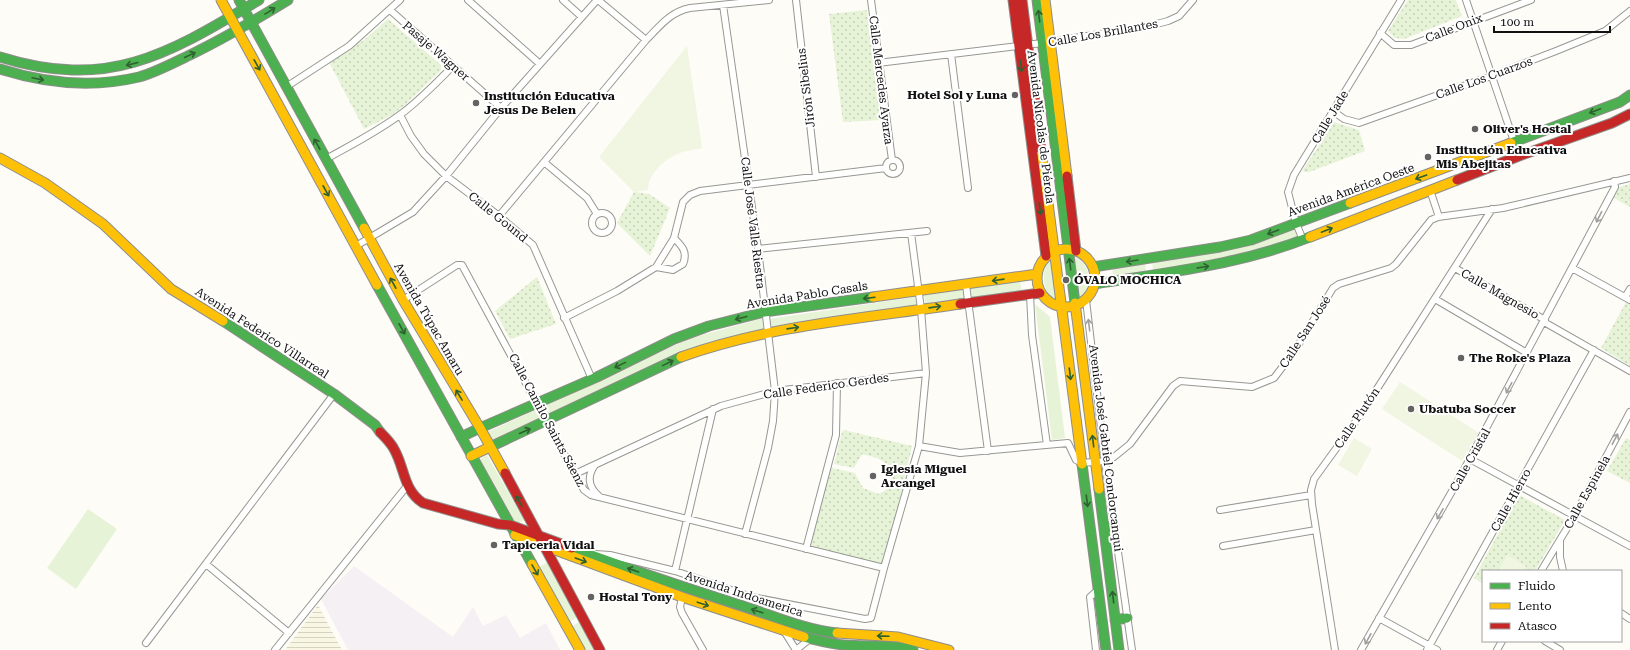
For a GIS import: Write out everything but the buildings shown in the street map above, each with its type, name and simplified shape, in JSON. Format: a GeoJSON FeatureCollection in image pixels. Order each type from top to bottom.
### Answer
{"type":"FeatureCollection","features":[{"type":"Feature","properties":{"kind":"main road"},"geometry":{"type":"LineString","coordinates":[[221,0],[471,456],[580,650]]}},
{"type":"Feature","properties":{"kind":"main road","name":"Avenida Túpac Amaru"},"geometry":{"type":"LineString","coordinates":[[239,0],[403,300],[480,428],[600,650]]}},
{"type":"Feature","properties":{"kind":"main road"},"geometry":{"type":"LineString","coordinates":[[259,0],[194,38],[161,54],[134,64],[89,69],[55,70],[3,58],[1,69],[15,74],[54,82],[89,83],[138,77],[166,66],[238,30],[288,0]]}},
{"type":"Feature","properties":{"kind":"main road","name":"Avenida Nicolás de Piérola"},"geometry":{"type":"LineString","coordinates":[[1013,0],[1023,46],[1042,191],[1054,251]]}},
{"type":"Feature","properties":{"kind":"main road","name":"Avenida Nicolás de Piérola"},"geometry":{"type":"LineString","coordinates":[[1022,0],[1023,46]]}},
{"type":"Feature","properties":{"kind":"main road","name":"Avenida Nicolás de Piérola"},"geometry":{"type":"LineString","coordinates":[[1036,0],[1046,43],[1072,250]]}},
{"type":"Feature","properties":{"kind":"main road","name":"Avenida Nicolás de Piérola"},"geometry":{"type":"LineString","coordinates":[[1045,0],[1046,43]]}},
{"type":"Feature","properties":{"kind":"main road"},"geometry":{"type":"LineString","coordinates":[[161,54],[166,66]]}},
{"type":"Feature","properties":{"kind":"main road"},"geometry":{"type":"LineString","coordinates":[[89,69],[89,83]]}},
{"type":"Feature","properties":{"kind":"main road"},"geometry":{"type":"LineString","coordinates":[[54,82],[55,70]]}},
{"type":"Feature","properties":{"kind":"main road","name":"Avenida América Oeste"},"geometry":{"type":"LineString","coordinates":[[1093,267],[1220,247],[1251,240],[1620,102],[1630,95]]}},
{"type":"Feature","properties":{"kind":"main road"},"geometry":{"type":"LineString","coordinates":[[1095,284],[1222,264],[1255,256],[1303,240],[1519,156],[1612,123],[1630,114]]}},
{"type":"Feature","properties":{"kind":"main road","name":"Avenida Federico Villarreal"},"geometry":{"type":"LineString","coordinates":[[0,158],[44,183],[97,220],[171,289],[254,340],[334,394],[375,425],[394,449],[403,470],[407,486],[412,494],[423,503],[498,524],[510,525],[538,535]]}},
{"type":"Feature","properties":{"kind":"main road","name":"Avenida Nicolás de Piérola"},"geometry":{"type":"LineString","coordinates":[[1042,191],[1046,256]]}},
{"type":"Feature","properties":{"kind":"main road"},"geometry":{"type":"LineString","coordinates":[[1072,250],[1084,255],[1093,267],[1095,284],[1086,300],[1076,306],[1062,308],[1052,304],[1040,293],[1036,274],[1046,256],[1054,251],[1072,250]]}},
{"type":"Feature","properties":{"kind":"main road","name":"Avenida José Gabriel Condorcanqui"},"geometry":{"type":"LineString","coordinates":[[1072,250],[1076,306],[1119,650]]}},
{"type":"Feature","properties":{"kind":"main road","name":"Avenida José Gabriel Condorcanqui"},"geometry":{"type":"LineString","coordinates":[[1054,251],[1106,650]]}},
{"type":"Feature","properties":{"kind":"main road"},"geometry":{"type":"LineString","coordinates":[[1148,258],[1150,275]]}},
{"type":"Feature","properties":{"kind":"main road","name":"Avenida Pablo Casals"},"geometry":{"type":"LineString","coordinates":[[461,437],[592,379],[686,334],[709,326],[764,312],[966,285],[1036,274]]}},
{"type":"Feature","properties":{"kind":"main road"},"geometry":{"type":"LineString","coordinates":[[471,456],[547,422],[693,352],[767,332],[1040,293]]}},
{"type":"Feature","properties":{"kind":"main road","name":"Avenida Federico Villarreal"},"geometry":{"type":"LineString","coordinates":[[498,524],[516,536],[544,547]]}},
{"type":"Feature","properties":{"kind":"main road"},"geometry":{"type":"LineString","coordinates":[[1104,528],[1114,526]]}},
{"type":"Feature","properties":{"kind":"main road","name":"Avenida Indoamerica"},"geometry":{"type":"LineString","coordinates":[[538,535],[581,552],[716,598],[827,632],[898,637],[948,650]]}},
{"type":"Feature","properties":{"kind":"main road","name":"Avenida Indoamerica"},"geometry":{"type":"LineString","coordinates":[[544,547],[682,597],[811,638],[845,645],[913,650]]}},
{"type":"Feature","properties":{"kind":"main road"},"geometry":{"type":"LineString","coordinates":[[567,626],[583,618]]}},
{"type":"Feature","properties":{"kind":"main road"},"geometry":{"type":"LineString","coordinates":[[1115,620],[1127,618]]}},
{"type":"Feature","properties":{"kind":"street"},"geometry":{"type":"LineString","coordinates":[[286,87],[349,46],[400,0]]}},
{"type":"Feature","properties":{"kind":"street"},"geometry":{"type":"LineString","coordinates":[[468,0],[540,64]]}},
{"type":"Feature","properties":{"kind":"street"},"geometry":{"type":"LineString","coordinates":[[563,0],[582,17]]}},
{"type":"Feature","properties":{"kind":"street"},"geometry":{"type":"LineString","coordinates":[[356,246],[413,212],[446,176],[501,108],[597,0],[646,40]]}},
{"type":"Feature","properties":{"kind":"street"},"geometry":{"type":"LineString","coordinates":[[500,216],[646,40],[678,10],[769,0]]}},
{"type":"Feature","properties":{"kind":"street","name":"Jirón Sibelius"},"geometry":{"type":"LineString","coordinates":[[796,0],[816,176]]}},
{"type":"Feature","properties":{"kind":"street","name":"Calle Mercedes Ayarza"},"geometry":{"type":"LineString","coordinates":[[871,0],[892,160]]}},
{"type":"Feature","properties":{"kind":"street","name":"Calle Los Brillantes"},"geometry":{"type":"LineString","coordinates":[[878,62],[1046,43],[1145,27],[1168,22],[1179,16],[1193,0]]}},
{"type":"Feature","properties":{"kind":"street","name":"Calle Jade"},"geometry":{"type":"LineString","coordinates":[[1303,240],[1296,223],[1288,192],[1294,175],[1401,0]]}},
{"type":"Feature","properties":{"kind":"street"},"geometry":{"type":"LineString","coordinates":[[1466,0],[1519,156]]}},
{"type":"Feature","properties":{"kind":"street","name":"Calle Onix"},"geometry":{"type":"LineString","coordinates":[[1380,33],[1394,45],[1411,45],[1531,0]]}},
{"type":"Feature","properties":{"kind":"street","name":"Calle José Valle Riestra"},"geometry":{"type":"LineString","coordinates":[[723,5],[758,249],[764,312],[775,391],[773,421],[768,448],[745,534]]}},
{"type":"Feature","properties":{"kind":"street","name":"Pasaje Wagner"},"geometry":{"type":"LineString","coordinates":[[390,10],[501,108]]}},
{"type":"Feature","properties":{"kind":"street","name":"Calle Los Cuarzos"},"geometry":{"type":"LineString","coordinates":[[1333,111],[1344,119],[1359,123],[1491,76],[1606,31],[1630,11]]}},
{"type":"Feature","properties":{"kind":"street"},"geometry":{"type":"LineString","coordinates":[[951,54],[968,188]]}},
{"type":"Feature","properties":{"kind":"street"},"geometry":{"type":"LineString","coordinates":[[326,159],[371,134],[400,115],[423,96],[453,66]]}},
{"type":"Feature","properties":{"kind":"street","name":"Calle Gound"},"geometry":{"type":"LineString","coordinates":[[400,115],[411,136],[424,154],[446,176],[500,216],[533,244],[564,318],[592,379]]}},
{"type":"Feature","properties":{"kind":"street"},"geometry":{"type":"LineString","coordinates":[[892,160],[896,161],[900,167],[895,174],[887,172],[886,168],[888,162],[892,160]]}},
{"type":"Feature","properties":{"kind":"street"},"geometry":{"type":"LineString","coordinates":[[544,162],[587,198],[597,214]]}},
{"type":"Feature","properties":{"kind":"street"},"geometry":{"type":"LineString","coordinates":[[564,318],[617,291],[656,267],[674,238],[683,202],[690,195],[700,191],[886,168]]}},
{"type":"Feature","properties":{"kind":"street","name":"Calle San José"},"geometry":{"type":"LineString","coordinates":[[1082,463],[1105,461],[1114,457],[1130,444],[1173,386],[1180,381],[1252,387],[1274,378],[1294,352],[1333,288],[1339,284],[1391,268],[1396,264],[1431,220],[1439,217],[1503,208],[1630,178]]}},
{"type":"Feature","properties":{"kind":"street","name":"Calle Cristal"},"geometry":{"type":"LineString","coordinates":[[1361,650],[1470,459],[1615,187],[1614,182]]}},
{"type":"Feature","properties":{"kind":"street"},"geometry":{"type":"LineString","coordinates":[[1430,190],[1439,217]]}},
{"type":"Feature","properties":{"kind":"street","name":"Calle Plutón"},"geometry":{"type":"LineString","coordinates":[[1335,650],[1311,495],[1314,479],[1359,417],[1492,209]]}},
{"type":"Feature","properties":{"kind":"street"},"geometry":{"type":"LineString","coordinates":[[758,249],[927,231]]}},
{"type":"Feature","properties":{"kind":"street"},"geometry":{"type":"LineString","coordinates":[[581,552],[610,555],[675,571],[752,597],[865,619],[871,618],[919,446],[926,373],[911,233]]}},
{"type":"Feature","properties":{"kind":"street"},"geometry":{"type":"LineString","coordinates":[[656,267],[673,270],[683,264],[685,253],[683,247],[674,238]]}},
{"type":"Feature","properties":{"kind":"street","name":"Calle Camilo Saints Sáenz"},"geometry":{"type":"LineString","coordinates":[[403,300],[457,266],[462,265],[575,474],[584,490],[591,495],[884,568]]}},
{"type":"Feature","properties":{"kind":"street","name":"Calle Magnesio"},"geometry":{"type":"LineString","coordinates":[[1455,268],[1630,372]]}},
{"type":"Feature","properties":{"kind":"street"},"geometry":{"type":"LineString","coordinates":[[1572,268],[1628,298],[1630,289]]}},
{"type":"Feature","properties":{"kind":"street"},"geometry":{"type":"LineString","coordinates":[[966,285],[988,451]]}},
{"type":"Feature","properties":{"kind":"street"},"geometry":{"type":"LineString","coordinates":[[1030,295],[1033,342],[1047,445]]}},
{"type":"Feature","properties":{"kind":"street"},"geometry":{"type":"LineString","coordinates":[[1435,299],[1527,353]]}},
{"type":"Feature","properties":{"kind":"street","name":"Avenida José Gabriel Condorcanqui"},"geometry":{"type":"LineString","coordinates":[[1086,300],[1105,461],[1132,650]]}},
{"type":"Feature","properties":{"kind":"street","name":"Calle Hierro"},"geometry":{"type":"LineString","coordinates":[[1428,648],[1594,350]]}},
{"type":"Feature","properties":{"kind":"street","name":"Calle Federico Gerdes"},"geometry":{"type":"LineString","coordinates":[[575,474],[713,409],[775,391],[926,373]]}},
{"type":"Feature","properties":{"kind":"street"},"geometry":{"type":"LineString","coordinates":[[806,549],[836,435],[837,383]]}},
{"type":"Feature","properties":{"kind":"street"},"geometry":{"type":"LineString","coordinates":[[146,643],[334,394]]}},
{"type":"Feature","properties":{"kind":"street"},"geometry":{"type":"LineString","coordinates":[[675,571],[713,409]]}},
{"type":"Feature","properties":{"kind":"street","name":"Calle Espinela"},"geometry":{"type":"LineString","coordinates":[[1542,570],[1575,515],[1630,412]]}},
{"type":"Feature","properties":{"kind":"street"},"geometry":{"type":"LineString","coordinates":[[693,418],[703,420],[708,428]]}},
{"type":"Feature","properties":{"kind":"street"},"geometry":{"type":"LineString","coordinates":[[919,446],[960,453],[1068,443],[1076,460],[1082,463]]}},
{"type":"Feature","properties":{"kind":"street"},"geometry":{"type":"LineString","coordinates":[[1470,459],[1629,544]]}},
{"type":"Feature","properties":{"kind":"street"},"geometry":{"type":"LineString","coordinates":[[596,464],[591,470],[589,478],[590,486],[600,498]]}},
{"type":"Feature","properties":{"kind":"street"},"geometry":{"type":"LineString","coordinates":[[275,650],[407,486]]}},
{"type":"Feature","properties":{"kind":"street"},"geometry":{"type":"LineString","coordinates":[[1220,510],[1311,495]]}},
{"type":"Feature","properties":{"kind":"street"},"geometry":{"type":"LineString","coordinates":[[1223,546],[1316,530]]}},
{"type":"Feature","properties":{"kind":"street"},"geometry":{"type":"LineString","coordinates":[[1560,540],[1560,557],[1563,570]]}},
{"type":"Feature","properties":{"kind":"street"},"geometry":{"type":"LineString","coordinates":[[206,564],[289,633]]}},
{"type":"Feature","properties":{"kind":"street"},"geometry":{"type":"LineString","coordinates":[[1096,650],[1090,597],[1098,590]]}},
{"type":"Feature","properties":{"kind":"street"},"geometry":{"type":"LineString","coordinates":[[682,597],[680,607],[682,613],[703,650]]}},
{"type":"Feature","properties":{"kind":"street"},"geometry":{"type":"LineString","coordinates":[[1379,618],[1428,648],[1437,650]]}},
{"type":"Feature","properties":{"kind":"street"},"geometry":{"type":"LineString","coordinates":[[784,630],[796,650],[811,638]]}},
{"type":"Feature","properties":{"kind":"street"},"geometry":{"type":"LineString","coordinates":[[895,648],[898,637]]}},
{"type":"Feature","properties":{"kind":"street"},"geometry":{"type":"LineString","coordinates":[[1547,642],[1560,650]]}},
{"type":"Feature","properties":{"kind":"shaded area"},"geometry":{"type":"Polygon","coordinates":[[[354,566],[453,637],[473,607],[483,626],[506,615],[520,638],[546,623],[560,650],[348,650],[321,599],[354,566]]]}},
{"type":"Feature","properties":{"kind":"shaded area"},"geometry":{"type":"Polygon","coordinates":[[[318,605],[342,650],[285,650],[318,605]]]}},
{"type":"Feature","properties":{"kind":"green space"},"geometry":{"type":"Polygon","coordinates":[[[1408,0],[1456,0],[1462,16],[1404,39],[1395,38],[1388,31],[1408,0]]]}},
{"type":"Feature","properties":{"kind":"green space"},"geometry":{"type":"Polygon","coordinates":[[[867,10],[882,120],[843,122],[829,14],[867,10]]]}},
{"type":"Feature","properties":{"kind":"green space"},"geometry":{"type":"Polygon","coordinates":[[[388,19],[441,65],[441,70],[406,104],[392,115],[364,129],[329,62],[349,46],[363,41],[388,19]]]}},
{"type":"Feature","properties":{"kind":"green space"},"geometry":{"type":"Polygon","coordinates":[[[687,46],[702,148],[683,152],[672,157],[653,173],[648,190],[634,192],[599,157],[687,46]]]}},
{"type":"Feature","properties":{"kind":"green space"},"geometry":{"type":"Polygon","coordinates":[[[1334,122],[1359,130],[1365,151],[1309,172],[1304,172],[1303,170],[1334,122]]]}},
{"type":"Feature","properties":{"kind":"green space"},"geometry":{"type":"Polygon","coordinates":[[[1630,184],[1630,207],[1614,198],[1619,187],[1630,184]]]}},
{"type":"Feature","properties":{"kind":"green space"},"geometry":{"type":"Polygon","coordinates":[[[634,192],[649,194],[670,208],[650,256],[617,223],[634,192]]]}},
{"type":"Feature","properties":{"kind":"green space"},"geometry":{"type":"Polygon","coordinates":[[[1294,227],[1298,239],[1249,255],[1153,271],[1152,260],[1294,227]]]}},
{"type":"Feature","properties":{"kind":"green space"},"geometry":{"type":"Polygon","coordinates":[[[1074,256],[1080,258],[1084,263],[1089,279],[1087,290],[1081,301],[1074,256]]]}},
{"type":"Feature","properties":{"kind":"green space"},"geometry":{"type":"Polygon","coordinates":[[[1052,258],[1059,301],[1054,302],[1047,292],[1044,280],[1045,268],[1052,258]]]}},
{"type":"Feature","properties":{"kind":"green space"},"geometry":{"type":"Polygon","coordinates":[[[1145,261],[1146,272],[1113,276],[1112,266],[1145,261]]]}},
{"type":"Feature","properties":{"kind":"green space"},"geometry":{"type":"Polygon","coordinates":[[[537,277],[556,324],[510,339],[495,311],[537,277]]]}},
{"type":"Feature","properties":{"kind":"green space"},"geometry":{"type":"Polygon","coordinates":[[[1020,281],[1022,293],[926,307],[924,295],[1020,281]]]}},
{"type":"Feature","properties":{"kind":"green space"},"geometry":{"type":"Polygon","coordinates":[[[915,297],[917,307],[771,329],[769,319],[915,297]]]}},
{"type":"Feature","properties":{"kind":"green space"},"geometry":{"type":"Polygon","coordinates":[[[1626,302],[1630,304],[1630,366],[1601,348],[1626,302]]]}},
{"type":"Feature","properties":{"kind":"green space"},"geometry":{"type":"Polygon","coordinates":[[[1035,304],[1050,317],[1065,438],[1052,440],[1035,304]]]}},
{"type":"Feature","properties":{"kind":"green space"},"geometry":{"type":"Polygon","coordinates":[[[764,318],[766,330],[695,347],[550,418],[543,406],[691,338],[764,318]]]}},
{"type":"Feature","properties":{"kind":"green space"},"geometry":{"type":"Polygon","coordinates":[[[1400,382],[1479,433],[1462,461],[1382,409],[1400,382]]]}},
{"type":"Feature","properties":{"kind":"green space"},"geometry":{"type":"Polygon","coordinates":[[[538,409],[544,420],[492,443],[487,432],[538,409]]]}},
{"type":"Feature","properties":{"kind":"green space"},"geometry":{"type":"Polygon","coordinates":[[[844,430],[912,446],[884,567],[809,549],[828,467],[855,473],[863,488],[879,494],[889,488],[892,477],[891,470],[881,460],[862,454],[854,468],[834,464],[842,432],[844,430]]]}},
{"type":"Feature","properties":{"kind":"green space"},"geometry":{"type":"Polygon","coordinates":[[[1354,438],[1372,449],[1357,476],[1338,465],[1354,438]]]}},
{"type":"Feature","properties":{"kind":"green space"},"geometry":{"type":"Polygon","coordinates":[[[1626,438],[1630,440],[1630,483],[1607,471],[1626,438]]]}},
{"type":"Feature","properties":{"kind":"green space"},"geometry":{"type":"Polygon","coordinates":[[[487,455],[524,520],[515,525],[478,460],[487,455]]]}},
{"type":"Feature","properties":{"kind":"green space"},"geometry":{"type":"Polygon","coordinates":[[[1519,495],[1565,520],[1536,570],[1482,570],[1482,583],[1474,578],[1519,495]]]}},
{"type":"Feature","properties":{"kind":"green space"},"geometry":{"type":"Polygon","coordinates":[[[88,509],[117,529],[76,589],[47,568],[88,509]]]}},
{"type":"Feature","properties":{"kind":"green space"},"geometry":{"type":"Polygon","coordinates":[[[1507,555],[1526,566],[1524,570],[1499,570],[1507,555]]]}},
{"type":"Feature","properties":{"kind":"green space"},"geometry":{"type":"Polygon","coordinates":[[[548,562],[578,617],[569,622],[539,567],[548,562]]]}},
{"type":"Feature","properties":{"kind":"green space"},"geometry":{"type":"Polygon","coordinates":[[[581,621],[597,650],[585,650],[572,626],[581,621]]]}},
{"type":"Feature","properties":{"kind":"traffic: fast"},"geometry":{"type":"LineString","coordinates":[[239,0],[364,228]]}},
{"type":"Feature","properties":{"kind":"traffic: fast"},"geometry":{"type":"LineString","coordinates":[[0,57],[39,67],[74,70],[106,68],[136,62],[166,51],[259,0]]}},
{"type":"Feature","properties":{"kind":"traffic: fast"},"geometry":{"type":"LineString","coordinates":[[0,69],[51,81],[86,83],[139,77],[159,70],[204,48],[288,0]]}},
{"type":"Feature","properties":{"kind":"traffic: fast"},"geometry":{"type":"LineString","coordinates":[[1037,0],[1075,303]]}},
{"type":"Feature","properties":{"kind":"traffic: fast"},"geometry":{"type":"LineString","coordinates":[[1511,143],[1620,102],[1630,95]]}},
{"type":"Feature","properties":{"kind":"traffic: fast"},"geometry":{"type":"LineString","coordinates":[[1093,267],[1220,247],[1251,240],[1350,203]]}},
{"type":"Feature","properties":{"kind":"traffic: fast"},"geometry":{"type":"LineString","coordinates":[[1095,284],[1230,261],[1284,247],[1310,237]]}},
{"type":"Feature","properties":{"kind":"traffic: fast"},"geometry":{"type":"LineString","coordinates":[[377,285],[532,564]]}},
{"type":"Feature","properties":{"kind":"traffic: fast"},"geometry":{"type":"LineString","coordinates":[[480,428],[597,377],[674,339],[709,326],[764,312],[873,297]]}},
{"type":"Feature","properties":{"kind":"traffic: fast"},"geometry":{"type":"LineString","coordinates":[[223,321],[334,394],[375,425],[380,432]]}},
{"type":"Feature","properties":{"kind":"traffic: fast"},"geometry":{"type":"LineString","coordinates":[[490,447],[681,357]]}},
{"type":"Feature","properties":{"kind":"traffic: fast"},"geometry":{"type":"LineString","coordinates":[[461,437],[480,428]]}},
{"type":"Feature","properties":{"kind":"traffic: fast"},"geometry":{"type":"LineString","coordinates":[[1082,464],[1106,650]]}},
{"type":"Feature","properties":{"kind":"traffic: fast"},"geometry":{"type":"LineString","coordinates":[[1099,489],[1119,650]]}},
{"type":"Feature","properties":{"kind":"traffic: fast"},"geometry":{"type":"LineString","coordinates":[[1104,528],[1114,526]]}},
{"type":"Feature","properties":{"kind":"traffic: fast"},"geometry":{"type":"LineString","coordinates":[[572,548],[790,622],[814,629],[837,633]]}},
{"type":"Feature","properties":{"kind":"traffic: fast"},"geometry":{"type":"LineString","coordinates":[[1115,620],[1127,618]]}},
{"type":"Feature","properties":{"kind":"traffic: fast"},"geometry":{"type":"LineString","coordinates":[[804,637],[829,643],[853,646],[887,646],[913,650]]}},
{"type":"Feature","properties":{"kind":"traffic: slow"},"geometry":{"type":"LineString","coordinates":[[221,0],[377,285]]}},
{"type":"Feature","properties":{"kind":"traffic: slow"},"geometry":{"type":"LineString","coordinates":[[1045,0],[1067,176]]}},
{"type":"Feature","properties":{"kind":"traffic: slow"},"geometry":{"type":"LineString","coordinates":[[1350,203],[1511,143]]}},
{"type":"Feature","properties":{"kind":"traffic: slow"},"geometry":{"type":"LineString","coordinates":[[1041,149],[1082,464]]}},
{"type":"Feature","properties":{"kind":"traffic: slow"},"geometry":{"type":"LineString","coordinates":[[0,158],[45,183],[103,224],[171,289],[223,321]]}},
{"type":"Feature","properties":{"kind":"traffic: slow"},"geometry":{"type":"LineString","coordinates":[[1310,237],[1457,180]]}},
{"type":"Feature","properties":{"kind":"traffic: slow"},"geometry":{"type":"LineString","coordinates":[[364,228],[403,300],[480,428],[505,473]]}},
{"type":"Feature","properties":{"kind":"traffic: slow"},"geometry":{"type":"LineString","coordinates":[[1060,249],[1072,249],[1087,257],[1095,272],[1095,278],[1095,284],[1087,299],[1072,307],[1060,307],[1045,299],[1037,284],[1037,272],[1045,257],[1060,249]]}},
{"type":"Feature","properties":{"kind":"traffic: slow"},"geometry":{"type":"LineString","coordinates":[[873,297],[1037,274]]}},
{"type":"Feature","properties":{"kind":"traffic: slow"},"geometry":{"type":"LineString","coordinates":[[1075,303],[1099,489]]}},
{"type":"Feature","properties":{"kind":"traffic: slow"},"geometry":{"type":"LineString","coordinates":[[681,357],[749,337],[784,330],[854,318],[960,304]]}},
{"type":"Feature","properties":{"kind":"traffic: slow"},"geometry":{"type":"LineString","coordinates":[[471,456],[490,447]]}},
{"type":"Feature","properties":{"kind":"traffic: slow"},"geometry":{"type":"LineString","coordinates":[[515,535],[682,597],[804,637]]}},
{"type":"Feature","properties":{"kind":"traffic: slow"},"geometry":{"type":"LineString","coordinates":[[532,564],[580,650]]}},
{"type":"Feature","properties":{"kind":"traffic: slow"},"geometry":{"type":"LineString","coordinates":[[837,633],[898,637],[949,650]]}},
{"type":"Feature","properties":{"kind":"traffic: jam"},"geometry":{"type":"LineString","coordinates":[[1013,0],[1046,256]]}},
{"type":"Feature","properties":{"kind":"traffic: jam"},"geometry":{"type":"LineString","coordinates":[[1022,0],[1041,149]]}},
{"type":"Feature","properties":{"kind":"traffic: jam"},"geometry":{"type":"LineString","coordinates":[[1457,180],[1612,123],[1630,114]]}},
{"type":"Feature","properties":{"kind":"traffic: jam"},"geometry":{"type":"LineString","coordinates":[[1067,176],[1076,251]]}},
{"type":"Feature","properties":{"kind":"traffic: jam"},"geometry":{"type":"LineString","coordinates":[[960,304],[1040,293]]}},
{"type":"Feature","properties":{"kind":"traffic: jam"},"geometry":{"type":"LineString","coordinates":[[380,432],[390,442],[398,456],[405,478],[412,492],[416,498],[423,503],[498,524],[510,525],[572,548]]}},
{"type":"Feature","properties":{"kind":"traffic: jam"},"geometry":{"type":"LineString","coordinates":[[505,473],[600,650]]}},
{"type":"Feature","properties":{"kind":"place","name":"Hotel Sol y Luna"},"geometry":{"type":"Point","coordinates":[1015,95]}},
{"type":"Feature","properties":{"kind":"place","name":"Institución Educativa Jesus De Belen"},"geometry":{"type":"Point","coordinates":[476,103]}},
{"type":"Feature","properties":{"kind":"place","name":"Oliver's Hostal"},"geometry":{"type":"Point","coordinates":[1475,129]}},
{"type":"Feature","properties":{"kind":"place","name":"Institución Educativa Mis Abejitas"},"geometry":{"type":"Point","coordinates":[1428,157]}},
{"type":"Feature","properties":{"kind":"place","name":"ÓVALO MOCHICA"},"geometry":{"type":"Point","coordinates":[1066,280]}},
{"type":"Feature","properties":{"kind":"place","name":"The Roke's Plaza"},"geometry":{"type":"Point","coordinates":[1461,358]}},
{"type":"Feature","properties":{"kind":"place","name":"Ubatuba Soccer"},"geometry":{"type":"Point","coordinates":[1411,409]}},
{"type":"Feature","properties":{"kind":"place","name":"Iglesia Miguel Arcangel"},"geometry":{"type":"Point","coordinates":[873,476]}},
{"type":"Feature","properties":{"kind":"place","name":"Tapiceria Vidal"},"geometry":{"type":"Point","coordinates":[494,545]}},
{"type":"Feature","properties":{"kind":"place","name":"Hostal Tony"},"geometry":{"type":"Point","coordinates":[591,597]}}]}
